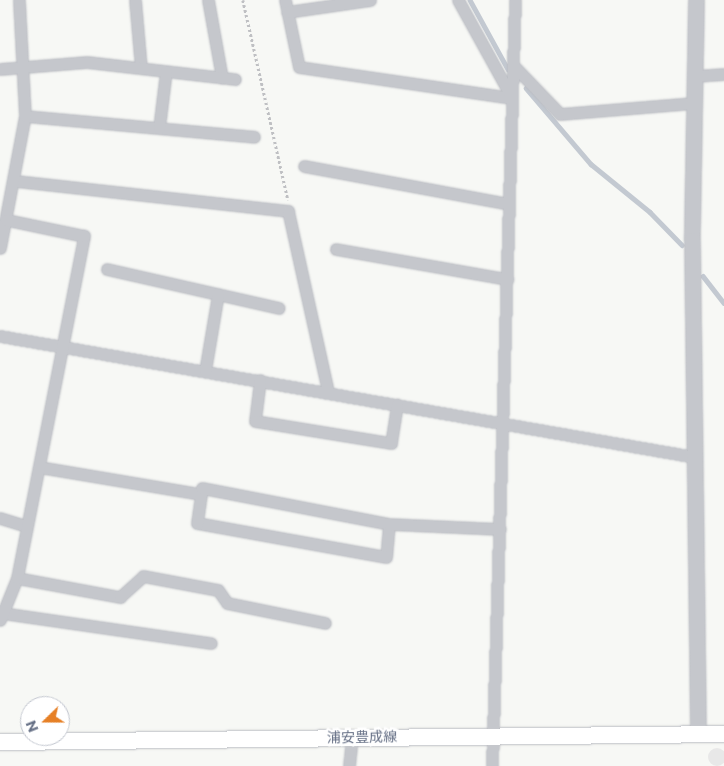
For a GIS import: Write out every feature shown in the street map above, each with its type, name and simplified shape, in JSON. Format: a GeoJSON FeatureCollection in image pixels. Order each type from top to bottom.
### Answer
{"type":"FeatureCollection","features":[{"type":"Feature","properties":{"kind":"main road","name":"浦安豊成線"},"geometry":{"type":"LineString","coordinates":[[0,742],[724,734]]}},
{"type":"Feature","properties":{"kind":"street"},"geometry":{"type":"LineString","coordinates":[[0,248],[16,180],[25,116],[18,0]]}},
{"type":"Feature","properties":{"kind":"street"},"geometry":{"type":"LineString","coordinates":[[135,0],[141,68]]}},
{"type":"Feature","properties":{"kind":"street"},"geometry":{"type":"LineString","coordinates":[[208,0],[222,78]]}},
{"type":"Feature","properties":{"kind":"street"},"geometry":{"type":"LineString","coordinates":[[285,0],[299,67],[512,98]]}},
{"type":"Feature","properties":{"kind":"street"},"geometry":{"type":"LineString","coordinates":[[287,12],[370,0]]}},
{"type":"Feature","properties":{"kind":"street"},"geometry":{"type":"LineString","coordinates":[[458,0],[512,98]]}},
{"type":"Feature","properties":{"kind":"street"},"geometry":{"type":"LineString","coordinates":[[492,766],[504,423],[515,0]]}},
{"type":"Feature","properties":{"kind":"street"},"geometry":{"type":"LineString","coordinates":[[696,0],[694,103],[698,734]]}},
{"type":"Feature","properties":{"kind":"street"},"geometry":{"type":"LineString","coordinates":[[0,69],[23,64],[87,62],[235,79]]}},
{"type":"Feature","properties":{"kind":"street"},"geometry":{"type":"LineString","coordinates":[[513,65],[560,114],[694,103]]}},
{"type":"Feature","properties":{"kind":"street"},"geometry":{"type":"LineString","coordinates":[[159,128],[166,71]]}},
{"type":"Feature","properties":{"kind":"street"},"geometry":{"type":"LineString","coordinates":[[695,76],[724,74]]}},
{"type":"Feature","properties":{"kind":"street"},"geometry":{"type":"LineString","coordinates":[[25,116],[254,137]]}},
{"type":"Feature","properties":{"kind":"street"},"geometry":{"type":"LineString","coordinates":[[304,166],[509,204]]}},
{"type":"Feature","properties":{"kind":"street"},"geometry":{"type":"LineString","coordinates":[[16,180],[288,211],[328,392]]}},
{"type":"Feature","properties":{"kind":"street"},"geometry":{"type":"LineString","coordinates":[[7,220],[84,236],[59,346],[17,578],[1,617],[211,642]]}},
{"type":"Feature","properties":{"kind":"street"},"geometry":{"type":"LineString","coordinates":[[336,250],[507,279]]}},
{"type":"Feature","properties":{"kind":"street"},"geometry":{"type":"LineString","coordinates":[[106,270],[279,308]]}},
{"type":"Feature","properties":{"kind":"street"},"geometry":{"type":"LineString","coordinates":[[205,371],[218,294]]}},
{"type":"Feature","properties":{"kind":"street"},"geometry":{"type":"LineString","coordinates":[[0,336],[695,457]]}},
{"type":"Feature","properties":{"kind":"street"},"geometry":{"type":"LineString","coordinates":[[260,380],[255,421],[391,443],[397,404]]}},
{"type":"Feature","properties":{"kind":"street"},"geometry":{"type":"LineString","coordinates":[[38,467],[201,494]]}},
{"type":"Feature","properties":{"kind":"street"},"geometry":{"type":"LineString","coordinates":[[389,524],[386,557],[197,523],[202,488],[389,524],[500,529]]}},
{"type":"Feature","properties":{"kind":"street"},"geometry":{"type":"LineString","coordinates":[[0,518],[27,526]]}},
{"type":"Feature","properties":{"kind":"street"},"geometry":{"type":"LineString","coordinates":[[17,578],[120,597],[143,576],[218,590],[227,603],[325,623]]}},
{"type":"Feature","properties":{"kind":"street"},"geometry":{"type":"LineString","coordinates":[[350,766],[352,737]]}},
{"type":"Feature","properties":{"kind":"path"},"geometry":{"type":"LineString","coordinates":[[243,0],[288,211]]}},
{"type":"Feature","properties":{"kind":"shaded area"},"geometry":{"type":"Polygon","coordinates":[[[717,748],[723,751],[726,757],[723,763],[717,766],[711,763],[708,757],[711,751],[717,748]]]}},
{"type":"Feature","properties":{"kind":"waterway"},"geometry":{"type":"LineString","coordinates":[[470,0],[508,69]]}},
{"type":"Feature","properties":{"kind":"waterway"},"geometry":{"type":"LineString","coordinates":[[526,88],[591,164],[650,212],[682,245]]}},
{"type":"Feature","properties":{"kind":"waterway"},"geometry":{"type":"LineString","coordinates":[[703,276],[724,303]]}}]}
